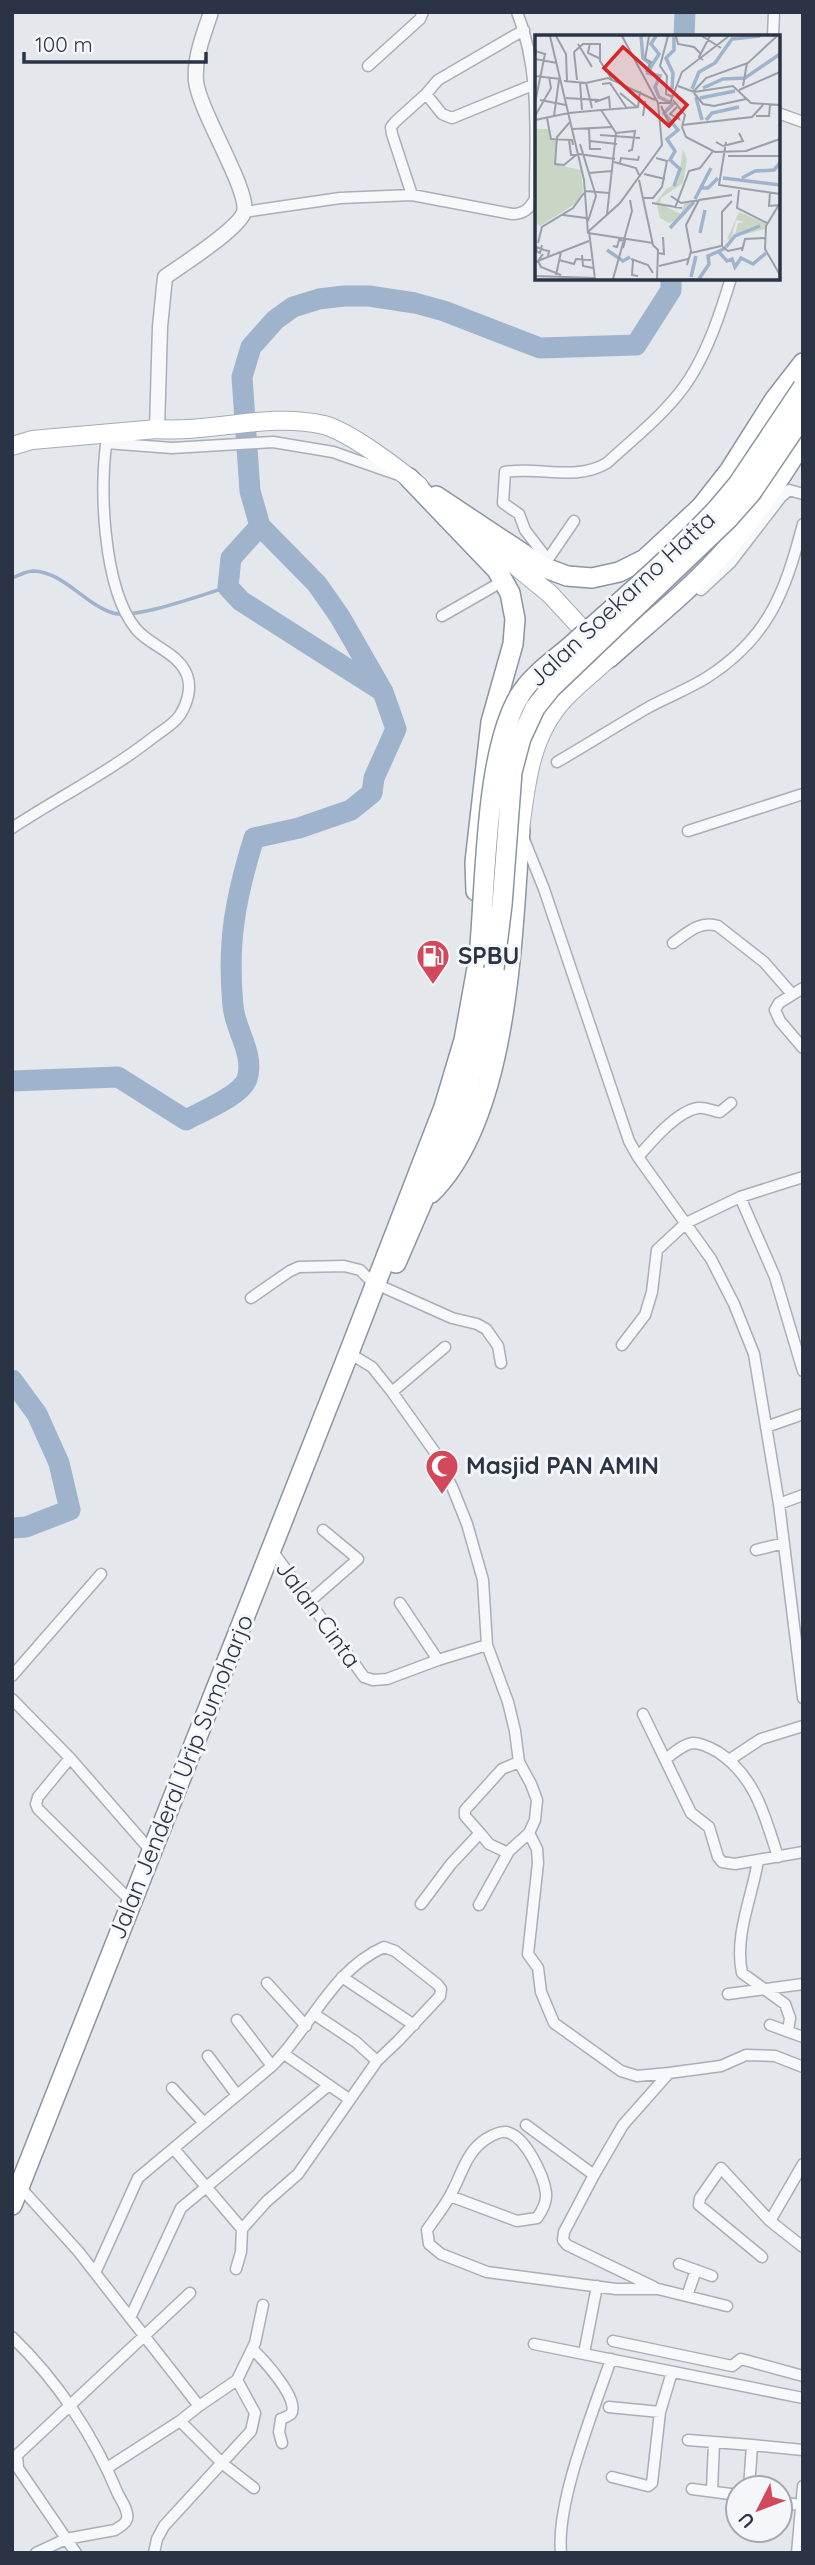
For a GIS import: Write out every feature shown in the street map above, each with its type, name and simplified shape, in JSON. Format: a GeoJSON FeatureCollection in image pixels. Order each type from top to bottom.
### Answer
{"type":"FeatureCollection","features":[{"type":"Feature","properties":{"kind":"highway"},"geometry":{"type":"LineString","coordinates":[[409,478],[567,576],[592,578],[619,572],[645,559],[691,516],[723,479],[775,399],[803,363]]}},
{"type":"Feature","properties":{"kind":"highway","name":"Jalan Soekarno Hatta"},"geometry":{"type":"LineString","coordinates":[[484,964],[490,823],[497,768],[506,727],[520,695],[537,674],[718,509],[738,484],[803,387]]}},
{"type":"Feature","properties":{"kind":"highway","name":"Jalan Soekarno Hatta"},"geometry":{"type":"LineString","coordinates":[[484,964],[512,772],[521,738],[535,708],[551,688],[729,519],[751,492],[803,416]]}},
{"type":"Feature","properties":{"kind":"highway"},"geometry":{"type":"LineString","coordinates":[[610,658],[696,580],[776,493],[803,441]]}},
{"type":"Feature","properties":{"kind":"highway"},"geometry":{"type":"LineString","coordinates":[[409,478],[497,570],[510,593],[515,619],[513,644],[491,722],[475,862],[484,964]]}},
{"type":"Feature","properties":{"kind":"highway"},"geometry":{"type":"LineString","coordinates":[[424,1200],[448,1176],[466,1143],[484,1096],[498,1044],[509,981],[520,831]]}},
{"type":"Feature","properties":{"kind":"highway","name":"Jalan Jenderal Urip Sumoharjo"},"geometry":{"type":"LineString","coordinates":[[16,2196],[350,1351],[424,1200],[459,1117],[479,1046],[484,964]]}},
{"type":"Feature","properties":{"kind":"highway","name":"Jalan Jenderal Urip Sumoharjo"},"geometry":{"type":"LineString","coordinates":[[380,1286],[444,1107],[484,964]]}},
{"type":"Feature","properties":{"kind":"main road"},"geometry":{"type":"LineString","coordinates":[[12,446],[32,440],[107,438],[157,429],[177,430],[279,421],[326,426],[346,435],[409,478],[550,594],[610,658],[565,699],[546,723],[534,749],[527,777],[520,831]]}},
{"type":"Feature","properties":{"kind":"street"},"geometry":{"type":"LineString","coordinates":[[157,429],[160,327],[165,277],[236,225],[244,212],[244,203],[199,96],[196,79],[198,55],[211,12]]}},
{"type":"Feature","properties":{"kind":"street"},"geometry":{"type":"LineString","coordinates":[[368,66],[420,19],[423,12]]}},
{"type":"Feature","properties":{"kind":"street"},"geometry":{"type":"LineString","coordinates":[[244,212],[340,198],[412,195],[521,214],[535,199],[535,84],[524,30],[517,12]]}},
{"type":"Feature","properties":{"kind":"street"},"geometry":{"type":"LineString","coordinates":[[773,35],[774,12]]}},
{"type":"Feature","properties":{"kind":"street"},"geometry":{"type":"LineString","coordinates":[[412,195],[391,127],[438,80],[524,30]]}},
{"type":"Feature","properties":{"kind":"street"},"geometry":{"type":"LineString","coordinates":[[426,94],[442,114],[452,118],[535,84]]}},
{"type":"Feature","properties":{"kind":"street"},"geometry":{"type":"LineString","coordinates":[[780,114],[803,122]]}},
{"type":"Feature","properties":{"kind":"street"},"geometry":{"type":"LineString","coordinates":[[574,521],[546,563],[525,530],[519,514],[503,503],[505,472],[522,469],[545,473],[580,473],[597,469],[607,463],[671,401],[690,377],[702,355],[730,280]]}},
{"type":"Feature","properties":{"kind":"street"},"geometry":{"type":"LineString","coordinates":[[12,828],[142,747],[178,718],[187,701],[187,674],[172,655],[136,631],[114,584],[103,489],[107,438],[172,448],[273,442],[333,452],[409,478]]}},
{"type":"Feature","properties":{"kind":"street"},"geometry":{"type":"LineString","coordinates":[[701,590],[730,562],[776,493],[789,490],[803,494]]}},
{"type":"Feature","properties":{"kind":"street"},"geometry":{"type":"LineString","coordinates":[[557,762],[705,679],[731,661],[749,643],[768,617],[789,576],[803,524]]}},
{"type":"Feature","properties":{"kind":"street"},"geometry":{"type":"LineString","coordinates":[[442,616],[503,581]]}},
{"type":"Feature","properties":{"kind":"street"},"geometry":{"type":"LineString","coordinates":[[688,831],[803,794]]}},
{"type":"Feature","properties":{"kind":"street"},"geometry":{"type":"LineString","coordinates":[[520,831],[544,889],[629,1140],[638,1157],[710,1259],[734,1304],[754,1354],[779,1504],[803,1698]]}},
{"type":"Feature","properties":{"kind":"street"},"geometry":{"type":"LineString","coordinates":[[673,943],[710,923],[718,926],[764,962],[798,991],[775,1007],[775,1010],[780,1021],[803,1048]]}},
{"type":"Feature","properties":{"kind":"street"},"geometry":{"type":"LineString","coordinates":[[638,1157],[669,1125],[687,1111],[705,1108],[720,1112],[731,1103]]}},
{"type":"Feature","properties":{"kind":"street"},"geometry":{"type":"LineString","coordinates":[[622,1345],[645,1315],[652,1292],[657,1250],[686,1223],[740,1197],[803,1177]]}},
{"type":"Feature","properties":{"kind":"street"},"geometry":{"type":"LineString","coordinates":[[740,1197],[775,1277],[803,1371]]}},
{"type":"Feature","properties":{"kind":"street"},"geometry":{"type":"LineString","coordinates":[[251,1298],[290,1270],[299,1267],[344,1266],[360,1270],[380,1286],[452,1318],[486,1329],[498,1346],[501,1363]]}},
{"type":"Feature","properties":{"kind":"street"},"geometry":{"type":"LineString","coordinates":[[392,1392],[444,1347]]}},
{"type":"Feature","properties":{"kind":"street"},"geometry":{"type":"LineString","coordinates":[[350,1351],[372,1367],[434,1451],[467,1524],[483,1580],[488,1645],[508,1702],[519,1762],[537,1800],[535,1820],[529,1833],[508,1853],[478,1905]]}},
{"type":"Feature","properties":{"kind":"street"},"geometry":{"type":"LineString","coordinates":[[766,1427],[803,1414]]}},
{"type":"Feature","properties":{"kind":"street"},"geometry":{"type":"LineString","coordinates":[[779,1504],[803,1495]]}},
{"type":"Feature","properties":{"kind":"street"},"geometry":{"type":"LineString","coordinates":[[310,1601],[358,1559],[323,1530]]}},
{"type":"Feature","properties":{"kind":"street"},"geometry":{"type":"LineString","coordinates":[[755,1550],[784,1543]]}},
{"type":"Feature","properties":{"kind":"street","name":"Jalan Cinta"},"geometry":{"type":"LineString","coordinates":[[271,1549],[351,1661],[364,1676],[373,1680],[387,1679],[488,1645]]}},
{"type":"Feature","properties":{"kind":"street"},"geometry":{"type":"LineString","coordinates":[[12,1676],[101,1574]]}},
{"type":"Feature","properties":{"kind":"street"},"geometry":{"type":"LineString","coordinates":[[400,1603],[438,1660]]}},
{"type":"Feature","properties":{"kind":"street"},"geometry":{"type":"LineString","coordinates":[[12,1699],[70,1758],[151,1851]]}},
{"type":"Feature","properties":{"kind":"street"},"geometry":{"type":"LineString","coordinates":[[643,1714],[691,1813],[709,1827],[722,1862],[735,1864],[803,1852]]}},
{"type":"Feature","properties":{"kind":"street"},"geometry":{"type":"LineString","coordinates":[[729,1760],[761,1739],[803,1726]]}},
{"type":"Feature","properties":{"kind":"street"},"geometry":{"type":"LineString","coordinates":[[665,1759],[683,1746],[693,1743],[710,1747],[729,1760],[753,1787],[778,1857]]}},
{"type":"Feature","properties":{"kind":"street"},"geometry":{"type":"LineString","coordinates":[[70,1758],[38,1797],[38,1809],[132,1902]]}},
{"type":"Feature","properties":{"kind":"street"},"geometry":{"type":"LineString","coordinates":[[508,1853],[489,1844],[465,1816],[465,1810],[502,1769],[519,1762]]}},
{"type":"Feature","properties":{"kind":"street"},"geometry":{"type":"LineString","coordinates":[[421,1904],[451,1864],[480,1833]]}},
{"type":"Feature","properties":{"kind":"street"},"geometry":{"type":"LineString","coordinates":[[529,1833],[537,1849],[538,1863],[528,1954],[538,1968],[541,1992],[554,2023],[621,2071],[637,2076],[721,2066],[746,2055],[775,2056],[803,2067]]}},
{"type":"Feature","properties":{"kind":"street"},"geometry":{"type":"LineString","coordinates":[[758,1861],[739,1959],[742,1973],[785,2004],[789,2010],[788,2031]]}},
{"type":"Feature","properties":{"kind":"street"},"geometry":{"type":"LineString","coordinates":[[95,2273],[132,2186],[144,2172],[272,2066],[342,1977],[384,1947],[395,1951],[441,1989],[440,1996],[377,2061],[298,2174],[242,2229],[241,2252],[236,2269]]}},
{"type":"Feature","properties":{"kind":"street"},"geometry":{"type":"LineString","coordinates":[[342,1977],[414,2025]]}},
{"type":"Feature","properties":{"kind":"street"},"geometry":{"type":"LineString","coordinates":[[267,1983],[306,2026]]}},
{"type":"Feature","properties":{"kind":"street"},"geometry":{"type":"LineString","coordinates":[[728,1994],[803,1984]]}},
{"type":"Feature","properties":{"kind":"street"},"geometry":{"type":"LineString","coordinates":[[314,2014],[356,2042],[377,2061]]}},
{"type":"Feature","properties":{"kind":"street"},"geometry":{"type":"LineString","coordinates":[[237,2020],[272,2066]]}},
{"type":"Feature","properties":{"kind":"street"},"geometry":{"type":"LineString","coordinates":[[770,2025],[803,2037]]}},
{"type":"Feature","properties":{"kind":"street"},"geometry":{"type":"LineString","coordinates":[[284,2054],[349,2099]]}},
{"type":"Feature","properties":{"kind":"street"},"geometry":{"type":"LineString","coordinates":[[208,2056],[236,2095]]}},
{"type":"Feature","properties":{"kind":"street"},"geometry":{"type":"LineString","coordinates":[[669,2073],[623,2125],[564,2232],[563,2240],[573,2250],[658,2289],[727,2306]]}},
{"type":"Feature","properties":{"kind":"street"},"geometry":{"type":"LineString","coordinates":[[130,2318],[181,2208],[329,2085]]}},
{"type":"Feature","properties":{"kind":"street"},"geometry":{"type":"LineString","coordinates":[[172,2088],[204,2123]]}},
{"type":"Feature","properties":{"kind":"street"},"geometry":{"type":"LineString","coordinates":[[526,2125],[594,2175]]}},
{"type":"Feature","properties":{"kind":"street"},"geometry":{"type":"LineString","coordinates":[[450,2196],[517,2221],[537,2218],[544,2208],[546,2193],[533,2157],[519,2138],[506,2132],[494,2134],[470,2153],[450,2196],[427,2230],[429,2244],[441,2254],[487,2272],[616,2289],[658,2289]]}},
{"type":"Feature","properties":{"kind":"street"},"geometry":{"type":"LineString","coordinates":[[174,2149],[242,2229]]}},
{"type":"Feature","properties":{"kind":"street"},"geometry":{"type":"LineString","coordinates":[[770,2221],[803,2164]]}},
{"type":"Feature","properties":{"kind":"street"},"geometry":{"type":"LineString","coordinates":[[762,2257],[699,2206],[700,2198],[721,2168],[770,2221],[803,2247]]}},
{"type":"Feature","properties":{"kind":"street"},"geometry":{"type":"LineString","coordinates":[[16,2196],[95,2273],[199,2406]]}},
{"type":"Feature","properties":{"kind":"street"},"geometry":{"type":"LineString","coordinates":[[679,2264],[712,2276]]}},
{"type":"Feature","properties":{"kind":"street"},"geometry":{"type":"LineString","coordinates":[[687,2296],[696,2270]]}},
{"type":"Feature","properties":{"kind":"street"},"geometry":{"type":"LineString","coordinates":[[584,2353],[597,2286]]}},
{"type":"Feature","properties":{"kind":"street"},"geometry":{"type":"LineString","coordinates":[[76,2553],[18,2468],[17,2455],[190,2293]]}},
{"type":"Feature","properties":{"kind":"street"},"geometry":{"type":"LineString","coordinates":[[107,2468],[237,2380],[252,2349],[263,2305]]}},
{"type":"Feature","properties":{"kind":"street"},"geometry":{"type":"LineString","coordinates":[[12,2337],[29,2353],[69,2404],[107,2468],[127,2520],[115,2529],[66,2539],[36,2553]]}},
{"type":"Feature","properties":{"kind":"street"},"geometry":{"type":"LineString","coordinates":[[613,2340],[732,2366],[741,2359],[803,2376]]}},
{"type":"Feature","properties":{"kind":"street"},"geometry":{"type":"LineString","coordinates":[[534,2344],[803,2398]]}},
{"type":"Feature","properties":{"kind":"street"},"geometry":{"type":"LineString","coordinates":[[252,2349],[278,2376],[290,2401],[290,2414],[281,2419],[279,2426],[282,2443]]}},
{"type":"Feature","properties":{"kind":"street"},"geometry":{"type":"LineString","coordinates":[[561,2553],[560,2535],[575,2468],[611,2359]]}},
{"type":"Feature","properties":{"kind":"street"},"geometry":{"type":"LineString","coordinates":[[612,2477],[648,2486],[652,2483],[660,2412],[671,2372]]}},
{"type":"Feature","properties":{"kind":"street"},"geometry":{"type":"LineString","coordinates":[[154,2553],[164,2526],[223,2464],[255,2423],[255,2413],[237,2380]]}},
{"type":"Feature","properties":{"kind":"street"},"geometry":{"type":"LineString","coordinates":[[609,2407],[660,2412]]}},
{"type":"Feature","properties":{"kind":"street"},"geometry":{"type":"LineString","coordinates":[[180,2421],[223,2464],[254,2488]]}},
{"type":"Feature","properties":{"kind":"street"},"geometry":{"type":"LineString","coordinates":[[688,2440],[803,2450]]}},
{"type":"Feature","properties":{"kind":"street"},"geometry":{"type":"LineString","coordinates":[[712,2490],[714,2443]]}},
{"type":"Feature","properties":{"kind":"street"},"geometry":{"type":"LineString","coordinates":[[750,2474],[752,2445]]}},
{"type":"Feature","properties":{"kind":"street"},"geometry":{"type":"LineString","coordinates":[[797,2553],[801,2539],[800,2505],[803,2486]]}},
{"type":"Feature","properties":{"kind":"street"},"geometry":{"type":"LineString","coordinates":[[692,2489],[724,2492]]}},
{"type":"Feature","properties":{"kind":"street"},"geometry":{"type":"LineString","coordinates":[[794,2504],[800,2505]]}},
{"type":"Feature","properties":{"kind":"waterway"},"geometry":{"type":"LineString","coordinates":[[684,35],[685,12]]}},
{"type":"Feature","properties":{"kind":"waterway"},"geometry":{"type":"LineString","coordinates":[[12,1081],[118,1077],[186,1120],[237,1091],[247,1079],[249,1070],[247,1051],[233,1006],[232,941],[237,901],[254,838],[299,828],[351,810],[372,793],[374,778],[396,729],[383,692],[340,617],[317,584],[260,526],[250,491],[242,377],[251,347],[275,320],[293,307],[319,299],[344,296],[369,296],[415,303],[444,311],[540,348],[636,345],[671,290],[671,280]]}},
{"type":"Feature","properties":{"kind":"waterway"},"geometry":{"type":"LineString","coordinates":[[260,526],[231,558],[228,587],[241,601],[379,689]]}},
{"type":"Feature","properties":{"kind":"waterway"},"geometry":{"type":"LineString","coordinates":[[12,578],[30,571],[44,573],[64,582],[103,609],[123,614],[153,610],[228,587]]}},
{"type":"Feature","properties":{"kind":"waterway"},"geometry":{"type":"LineString","coordinates":[[12,1380],[37,1414],[59,1463],[70,1510],[26,1527],[12,1528]]}},
{"type":"Feature","properties":{"kind":"place","name":"SPBU"},"geometry":{"type":"Point","coordinates":[433,986]}},
{"type":"Feature","properties":{"kind":"place","name":"Masjid PAN AMIN"},"geometry":{"type":"Point","coordinates":[442,1496]}}]}
